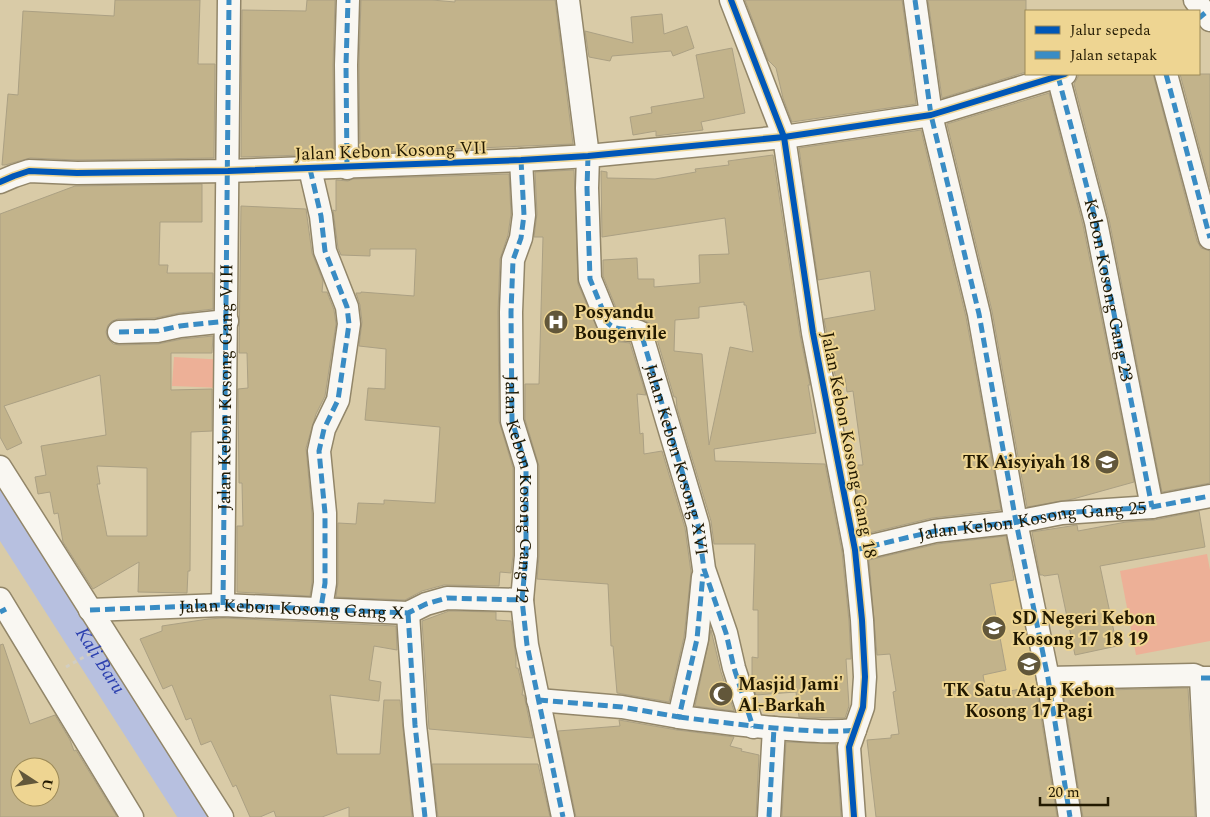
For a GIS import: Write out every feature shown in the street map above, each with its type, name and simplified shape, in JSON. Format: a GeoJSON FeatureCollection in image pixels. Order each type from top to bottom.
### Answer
{"type":"FeatureCollection","features":[{"type":"Feature","properties":{"kind":"street","name":"Jalan Kebon Kosong Gang VIII"},"geometry":{"type":"LineString","coordinates":[[223,605],[229,0]]}},
{"type":"Feature","properties":{"kind":"street"},"geometry":{"type":"LineString","coordinates":[[346,168],[348,0]]}},
{"type":"Feature","properties":{"kind":"street"},"geometry":{"type":"LineString","coordinates":[[568,0],[588,156]]}},
{"type":"Feature","properties":{"kind":"street","name":"Jalan Kebon Kosong Gang 18"},"geometry":{"type":"LineString","coordinates":[[731,0],[784,137],[813,332],[855,550],[865,677],[863,707],[850,747],[854,817]]}},
{"type":"Feature","properties":{"kind":"street"},"geometry":{"type":"LineString","coordinates":[[915,0],[931,115],[979,314],[1016,522],[1048,678],[1070,817]]}},
{"type":"Feature","properties":{"kind":"street","name":"Jalan Kebon Kosong VII"},"geometry":{"type":"LineString","coordinates":[[0,182],[29,171],[77,173],[228,172],[346,168],[588,156],[784,137],[931,115],[1061,75]]}},
{"type":"Feature","properties":{"kind":"street","name":"Kebon Kosong Gang 23"},"geometry":{"type":"LineString","coordinates":[[1061,75],[1096,222],[1152,507]]}},
{"type":"Feature","properties":{"kind":"street"},"geometry":{"type":"LineString","coordinates":[[1166,75],[1210,238]]}},
{"type":"Feature","properties":{"kind":"street","name":"Jalan Kebon Kosong XVI"},"geometry":{"type":"LineString","coordinates":[[588,156],[587,188],[590,280],[608,323],[612,328],[631,328],[640,332],[698,525],[704,569],[726,633],[734,668],[764,727]]}},
{"type":"Feature","properties":{"kind":"street","name":"Jalan Kebon Kosong Gang 12"},"geometry":{"type":"LineString","coordinates":[[521,160],[524,215],[521,238],[513,260],[511,312],[512,421],[526,466],[526,556],[522,600],[527,645],[563,817]]}},
{"type":"Feature","properties":{"kind":"street"},"geometry":{"type":"LineString","coordinates":[[310,169],[321,216],[325,251],[348,307],[349,324],[338,400],[324,429],[319,452],[325,513],[325,568],[321,608]]}},
{"type":"Feature","properties":{"kind":"street"},"geometry":{"type":"LineString","coordinates":[[119,332],[157,331],[227,320]]}},
{"type":"Feature","properties":{"kind":"street"},"geometry":{"type":"LineString","coordinates":[[0,467],[222,817]]}},
{"type":"Feature","properties":{"kind":"street","name":"Jalan Kebon Kosong Gang 25"},"geometry":{"type":"LineString","coordinates":[[855,550],[935,531],[1016,522],[1062,513],[1152,507],[1210,496]]}},
{"type":"Feature","properties":{"kind":"street"},"geometry":{"type":"LineString","coordinates":[[679,716],[698,639],[704,569]]}},
{"type":"Feature","properties":{"kind":"street","name":"Jalan Kebon Kosong Gang X"},"geometry":{"type":"LineString","coordinates":[[90,610],[223,605],[408,613],[426,604],[446,598],[522,600]]}},
{"type":"Feature","properties":{"kind":"street"},"geometry":{"type":"LineString","coordinates":[[2,607],[132,817]]}},
{"type":"Feature","properties":{"kind":"street"},"geometry":{"type":"LineString","coordinates":[[408,613],[415,725],[425,817]]}},
{"type":"Feature","properties":{"kind":"street"},"geometry":{"type":"LineString","coordinates":[[1048,678],[1194,675],[1205,678],[1208,817]]}},
{"type":"Feature","properties":{"kind":"street"},"geometry":{"type":"LineString","coordinates":[[538,700],[622,707],[764,727],[833,732],[855,730]]}},
{"type":"Feature","properties":{"kind":"street"},"geometry":{"type":"LineString","coordinates":[[764,727],[769,817]]}},
{"type":"Feature","properties":{"kind":"path"},"geometry":{"type":"LineString","coordinates":[[64,668],[96,650]]}},
{"type":"Feature","properties":{"kind":"shaded area"},"geometry":{"type":"Polygon","coordinates":[[[174,357],[226,360],[224,388],[172,386],[174,357]]]}},
{"type":"Feature","properties":{"kind":"shaded area","name":"SD Negeri Kebon Kosong 17 18 19"},"geometry":{"type":"Polygon","coordinates":[[[1014,538],[1066,817],[1023,817],[971,710],[942,552],[1014,538]]]}},
{"type":"Feature","properties":{"kind":"shaded area"},"geometry":{"type":"Polygon","coordinates":[[[1207,554],[1210,570],[1210,641],[1136,655],[1120,571],[1207,554]]]}},
{"type":"Feature","properties":{"kind":"building"},"geometry":{"type":"Polygon","coordinates":[[[115,0],[200,0],[198,64],[215,64],[214,158],[77,160],[30,158],[2,165],[8,94],[18,95],[23,11],[114,16],[115,0]]]}},
{"type":"Feature","properties":{"kind":"building"},"geometry":{"type":"Polygon","coordinates":[[[307,0],[335,0],[333,65],[334,154],[241,157],[242,10],[306,11],[307,0]]]}},
{"type":"Feature","properties":{"kind":"building"},"geometry":{"type":"Polygon","coordinates":[[[361,0],[432,0],[455,2],[455,0],[555,0],[573,144],[360,153],[359,65],[361,0]]]}},
{"type":"Feature","properties":{"kind":"building"},"geometry":{"type":"Polygon","coordinates":[[[745,0],[902,0],[916,104],[792,122],[783,98],[776,68],[768,60],[745,0]]]}},
{"type":"Feature","properties":{"kind":"building"},"geometry":{"type":"Polygon","coordinates":[[[928,0],[1026,0],[1025,72],[942,98],[928,0]]]}},
{"type":"Feature","properties":{"kind":"building"},"geometry":{"type":"Polygon","coordinates":[[[662,14],[664,34],[687,26],[694,48],[673,56],[671,51],[612,56],[610,61],[589,57],[585,31],[633,43],[631,17],[662,14]]]}},
{"type":"Feature","properties":{"kind":"building"},"geometry":{"type":"Polygon","coordinates":[[[732,48],[745,113],[701,122],[703,130],[656,136],[656,131],[633,135],[630,117],[652,113],[651,107],[704,98],[696,55],[732,48]]]}},
{"type":"Feature","properties":{"kind":"building"},"geometry":{"type":"Polygon","coordinates":[[[1210,74],[1210,187],[1180,75],[1210,74]]]}},
{"type":"Feature","properties":{"kind":"building"},"geometry":{"type":"Polygon","coordinates":[[[1078,75],[1153,75],[1197,241],[1201,248],[1210,251],[1210,483],[1162,492],[1109,219],[1074,84],[1078,75]]]}},
{"type":"Feature","properties":{"kind":"building"},"geometry":{"type":"Polygon","coordinates":[[[1049,93],[1083,225],[1134,482],[1073,499],[1027,507],[992,311],[947,124],[1049,93]]]}},
{"type":"Feature","properties":{"kind":"building"},"geometry":{"type":"Polygon","coordinates":[[[921,130],[966,317],[1001,510],[932,518],[865,534],[852,465],[863,465],[853,391],[847,392],[845,378],[836,380],[824,319],[875,310],[870,271],[818,280],[799,148],[921,130]]]}},
{"type":"Feature","properties":{"kind":"building"},"geometry":{"type":"Polygon","coordinates":[[[773,155],[816,433],[714,449],[715,461],[825,464],[842,552],[849,621],[851,659],[846,659],[849,706],[845,718],[799,717],[796,692],[756,695],[752,680],[752,657],[758,658],[758,610],[753,610],[755,544],[714,544],[711,521],[677,408],[676,397],[674,397],[654,329],[651,324],[642,319],[619,315],[603,276],[603,260],[637,258],[638,279],[654,279],[654,287],[700,283],[699,255],[729,254],[725,218],[602,237],[601,171],[607,172],[607,178],[655,179],[696,172],[695,169],[729,165],[728,161],[773,155]],[[744,302],[699,307],[699,318],[675,320],[674,351],[702,354],[709,445],[730,347],[753,352],[746,305],[744,305],[744,302]]]}},
{"type":"Feature","properties":{"kind":"building"},"geometry":{"type":"Polygon","coordinates":[[[574,170],[578,284],[599,333],[612,341],[630,343],[646,395],[637,394],[640,434],[643,433],[644,454],[662,451],[685,528],[691,572],[684,637],[669,702],[617,693],[613,646],[611,646],[608,584],[537,579],[539,556],[539,466],[525,419],[525,384],[539,384],[543,237],[534,237],[537,214],[535,172],[574,170]]]}},
{"type":"Feature","properties":{"kind":"building"},"geometry":{"type":"Polygon","coordinates":[[[509,174],[511,214],[508,235],[500,259],[498,312],[499,421],[513,468],[513,555],[511,573],[500,572],[499,586],[444,585],[422,591],[405,600],[336,597],[338,583],[338,523],[356,524],[358,503],[384,504],[384,500],[435,503],[440,427],[365,420],[368,388],[385,389],[386,349],[359,346],[362,322],[356,293],[414,296],[416,249],[370,249],[370,256],[341,255],[338,248],[333,210],[336,211],[336,180],[509,174]]]}},
{"type":"Feature","properties":{"kind":"building"},"geometry":{"type":"Polygon","coordinates":[[[202,184],[202,222],[160,222],[159,265],[168,265],[167,273],[213,273],[213,309],[155,318],[118,319],[108,325],[106,332],[108,339],[113,344],[119,345],[158,344],[213,336],[212,353],[171,353],[171,390],[212,389],[212,431],[191,432],[190,571],[188,571],[187,593],[138,592],[139,562],[93,589],[63,542],[58,513],[54,514],[50,492],[38,494],[35,477],[46,475],[41,446],[106,435],[100,375],[4,406],[22,443],[7,450],[0,437],[0,214],[75,186],[202,184]],[[97,466],[100,484],[97,484],[107,536],[147,536],[147,468],[97,466]]]}},
{"type":"Feature","properties":{"kind":"building"},"geometry":{"type":"Polygon","coordinates":[[[241,206],[306,209],[312,253],[323,281],[322,292],[327,292],[334,310],[336,324],[325,396],[316,414],[306,448],[312,514],[312,582],[310,596],[237,592],[237,526],[243,526],[242,483],[239,483],[238,389],[248,388],[247,353],[239,353],[241,206]]]}},
{"type":"Feature","properties":{"kind":"building"},"geometry":{"type":"Polygon","coordinates":[[[1199,511],[1205,547],[1100,566],[1117,646],[1075,655],[1058,574],[1040,575],[1032,532],[1077,525],[1078,531],[1126,522],[1154,520],[1199,511]]]}},
{"type":"Feature","properties":{"kind":"building"},"geometry":{"type":"Polygon","coordinates":[[[1006,536],[1014,580],[990,584],[1006,670],[983,675],[985,686],[1009,686],[1010,691],[1036,686],[1057,817],[876,817],[867,740],[891,738],[891,735],[899,734],[893,692],[896,691],[890,654],[877,655],[869,560],[937,544],[1006,536]]]}},
{"type":"Feature","properties":{"kind":"building"},"geometry":{"type":"Polygon","coordinates":[[[449,611],[496,612],[496,620],[511,621],[516,668],[518,668],[523,689],[522,695],[524,695],[533,738],[429,729],[422,621],[449,611]]]}},
{"type":"Feature","properties":{"kind":"building"},"geometry":{"type":"Polygon","coordinates":[[[223,618],[396,626],[397,650],[374,646],[369,680],[381,682],[379,701],[330,695],[337,754],[380,754],[384,700],[400,700],[412,817],[349,817],[349,807],[322,817],[276,817],[274,811],[260,817],[250,817],[236,785],[233,787],[211,741],[201,745],[191,718],[186,720],[172,685],[163,689],[140,639],[162,631],[162,626],[223,618]]]}},
{"type":"Feature","properties":{"kind":"building"},"geometry":{"type":"Polygon","coordinates":[[[711,630],[721,672],[734,711],[695,706],[711,630]]]}},
{"type":"Feature","properties":{"kind":"building"},"geometry":{"type":"Polygon","coordinates":[[[3,644],[30,724],[55,715],[70,740],[74,751],[76,750],[117,817],[0,817],[0,645],[3,644]]]}},
{"type":"Feature","properties":{"kind":"building"},"geometry":{"type":"Polygon","coordinates":[[[1188,688],[1195,817],[1083,817],[1063,691],[1188,688]]]}},
{"type":"Feature","properties":{"kind":"building"},"geometry":{"type":"Polygon","coordinates":[[[619,720],[734,737],[730,746],[742,749],[741,751],[759,755],[756,817],[576,817],[558,731],[620,726],[619,720]]]}},
{"type":"Feature","properties":{"kind":"building"},"geometry":{"type":"Polygon","coordinates":[[[786,742],[836,744],[841,817],[782,817],[786,742]]]}},
{"type":"Feature","properties":{"kind":"building"},"geometry":{"type":"Polygon","coordinates":[[[432,764],[538,764],[550,817],[438,817],[432,764]]]}},
{"type":"Feature","properties":{"kind":"waterway","name":"Kali Baru"},"geometry":{"type":"LineString","coordinates":[[0,504],[201,817]]}},
{"type":"Feature","properties":{"kind":"marked path"},"geometry":{"type":"LineString","coordinates":[[223,605],[229,0]]}},
{"type":"Feature","properties":{"kind":"marked path"},"geometry":{"type":"LineString","coordinates":[[347,168],[346,65],[348,0]]}},
{"type":"Feature","properties":{"kind":"marked path"},"geometry":{"type":"LineString","coordinates":[[915,0],[931,115],[979,314],[1016,522],[1048,678],[1070,817]]}},
{"type":"Feature","properties":{"kind":"marked path"},"geometry":{"type":"LineString","coordinates":[[1200,17],[1205,13]]}},
{"type":"Feature","properties":{"kind":"marked path"},"geometry":{"type":"LineString","coordinates":[[1166,75],[1210,238]]}},
{"type":"Feature","properties":{"kind":"marked path"},"geometry":{"type":"LineString","coordinates":[[1058,76],[1096,222],[1152,507]]}},
{"type":"Feature","properties":{"kind":"marked path"},"geometry":{"type":"LineString","coordinates":[[588,156],[587,188],[590,279],[608,323],[615,328],[641,333],[698,525],[704,569],[726,633],[734,668],[753,727]]}},
{"type":"Feature","properties":{"kind":"marked path"},"geometry":{"type":"LineString","coordinates":[[521,160],[524,215],[521,238],[513,260],[511,312],[512,421],[526,466],[526,556],[522,600],[527,645],[563,817]]}},
{"type":"Feature","properties":{"kind":"marked path"},"geometry":{"type":"LineString","coordinates":[[310,169],[321,216],[325,251],[347,307],[349,324],[338,400],[324,429],[319,451],[325,513],[325,583],[321,608]]}},
{"type":"Feature","properties":{"kind":"marked path"},"geometry":{"type":"LineString","coordinates":[[119,332],[157,331],[180,326],[227,321]]}},
{"type":"Feature","properties":{"kind":"marked path"},"geometry":{"type":"LineString","coordinates":[[855,550],[935,531],[1016,522],[1062,513],[1152,507],[1210,496]]}},
{"type":"Feature","properties":{"kind":"marked path"},"geometry":{"type":"LineString","coordinates":[[538,700],[622,707],[679,717],[697,639],[703,574]]}},
{"type":"Feature","properties":{"kind":"marked path"},"geometry":{"type":"LineString","coordinates":[[90,610],[223,605],[408,613],[426,604],[447,598],[522,600]]}},
{"type":"Feature","properties":{"kind":"marked path"},"geometry":{"type":"LineString","coordinates":[[0,612],[6,609]]}},
{"type":"Feature","properties":{"kind":"marked path"},"geometry":{"type":"LineString","coordinates":[[408,613],[415,725],[425,817]]}},
{"type":"Feature","properties":{"kind":"marked path"},"geometry":{"type":"LineString","coordinates":[[1201,678],[1210,678]]}},
{"type":"Feature","properties":{"kind":"marked path"},"geometry":{"type":"LineString","coordinates":[[679,717],[795,730],[855,730]]}},
{"type":"Feature","properties":{"kind":"marked path"},"geometry":{"type":"LineString","coordinates":[[769,817],[774,728]]}},
{"type":"Feature","properties":{"kind":"cycle path"},"geometry":{"type":"LineString","coordinates":[[731,0],[784,137],[813,333],[855,550],[865,677],[863,707],[849,747],[854,817]]}},
{"type":"Feature","properties":{"kind":"cycle path"},"geometry":{"type":"LineString","coordinates":[[0,182],[29,171],[77,173],[228,171],[521,160],[588,156],[784,137],[931,115],[1062,75]]}},
{"type":"Feature","properties":{"kind":"place","name":"Posyandu Bougenvile"},"geometry":{"type":"Point","coordinates":[556,322]}},
{"type":"Feature","properties":{"kind":"place","name":"TK Aisyiyah 18"},"geometry":{"type":"Point","coordinates":[1107,462]}},
{"type":"Feature","properties":{"kind":"place","name":"SD Negeri Kebon Kosong 17 18 19"},"geometry":{"type":"Point","coordinates":[994,628]}},
{"type":"Feature","properties":{"kind":"place","name":"TK Satu Atap Kebon Kosong 17 Pagi"},"geometry":{"type":"Point","coordinates":[1029,664]}},
{"type":"Feature","properties":{"kind":"place","name":"Masjid Jami' Al-Barkah"},"geometry":{"type":"Point","coordinates":[721,694]}}]}
